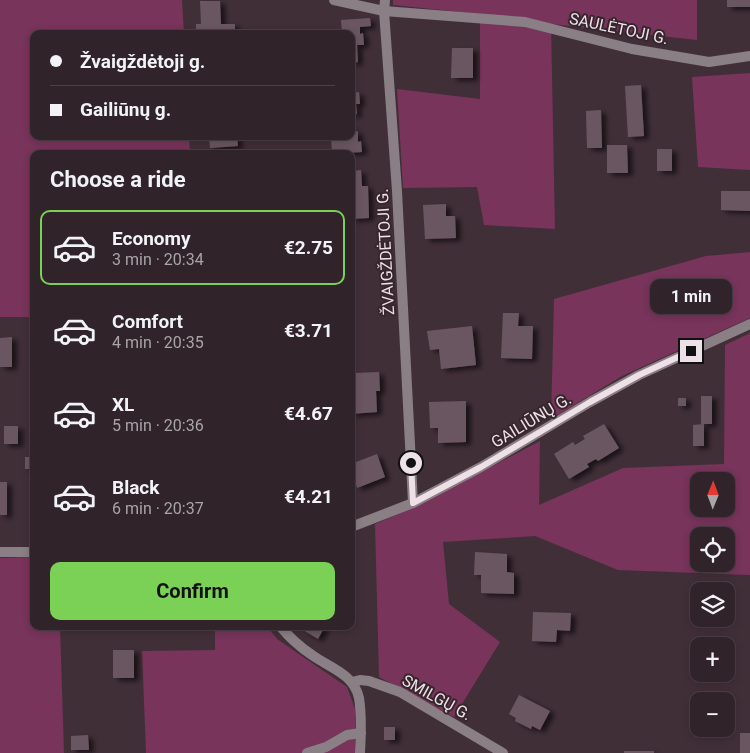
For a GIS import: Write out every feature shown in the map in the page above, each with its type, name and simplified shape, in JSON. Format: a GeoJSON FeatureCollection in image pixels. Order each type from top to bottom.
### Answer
{"type":"FeatureCollection","features":[{"type":"Feature","properties":{"kind":"street","name":"SAULĖTOJI G."},"geometry":{"type":"LineString","coordinates":[[334,0],[384,11],[525,22],[632,49],[709,62],[750,56]]}},
{"type":"Feature","properties":{"kind":"street","name":"ŽVAIGŽDĖTOJI G."},"geometry":{"type":"LineString","coordinates":[[385,0],[384,11],[397,191],[413,503]]}},
{"type":"Feature","properties":{"kind":"street","name":"GAILIŪNŲ G."},"geometry":{"type":"LineString","coordinates":[[355,526],[413,503],[481,467],[639,375],[750,324]]}},
{"type":"Feature","properties":{"kind":"street"},"geometry":{"type":"LineString","coordinates":[[0,552],[30,552]]}},
{"type":"Feature","properties":{"kind":"street"},"geometry":{"type":"LineString","coordinates":[[283,630],[312,655],[342,672],[352,682],[359,697],[360,753]]}},
{"type":"Feature","properties":{"kind":"street","name":"SMILGŲ G."},"geometry":{"type":"LineString","coordinates":[[352,682],[360,680],[369,681],[400,692],[503,753]]}},
{"type":"Feature","properties":{"kind":"street"},"geometry":{"type":"LineString","coordinates":[[307,753],[326,747],[347,735],[361,733]]}},
{"type":"Feature","properties":{"kind":"shaded area"},"geometry":{"type":"Polygon","coordinates":[[[0,0],[182,0],[184,30],[30,30],[30,140],[189,140],[190,150],[30,150],[30,317],[0,317],[0,0]]]}},
{"type":"Feature","properties":{"kind":"shaded area"},"geometry":{"type":"Polygon","coordinates":[[[393,0],[697,0],[697,40],[551,24],[555,229],[484,225],[477,187],[403,188],[397,89],[480,99],[480,14],[393,5],[393,0]]]}},
{"type":"Feature","properties":{"kind":"shaded area"},"geometry":{"type":"Polygon","coordinates":[[[750,73],[750,170],[698,167],[692,77],[750,73]]]}},
{"type":"Feature","properties":{"kind":"shaded area"},"geometry":{"type":"Polygon","coordinates":[[[750,252],[750,318],[622,376],[551,419],[554,299],[706,256],[750,252]]]}},
{"type":"Feature","properties":{"kind":"shaded area"},"geometry":{"type":"Polygon","coordinates":[[[750,333],[750,575],[618,570],[535,536],[443,542],[449,604],[500,642],[454,717],[379,677],[375,524],[413,508],[540,441],[539,505],[623,468],[724,464],[725,345],[750,333]]]}},
{"type":"Feature","properties":{"kind":"shaded area"},"geometry":{"type":"Polygon","coordinates":[[[30,557],[30,630],[60,630],[64,753],[0,753],[0,558],[30,557]]]}},
{"type":"Feature","properties":{"kind":"shaded area"},"geometry":{"type":"Polygon","coordinates":[[[215,630],[270,630],[277,639],[347,687],[355,709],[355,753],[146,753],[142,651],[215,650],[215,630]]]}},
{"type":"Feature","properties":{"kind":"building"},"geometry":{"type":"Polygon","coordinates":[[[727,0],[750,0],[750,7],[727,7],[727,0]]]}},
{"type":"Feature","properties":{"kind":"building"},"geometry":{"type":"Polygon","coordinates":[[[200,1],[220,1],[221,24],[235,24],[235,30],[196,30],[196,24],[201,24],[200,1]]]}},
{"type":"Feature","properties":{"kind":"building"},"geometry":{"type":"Polygon","coordinates":[[[370,18],[371,26],[360,27],[360,34],[363,33],[364,45],[357,45],[358,62],[355,62],[355,30],[342,30],[341,20],[370,18]]]}},
{"type":"Feature","properties":{"kind":"building"},"geometry":{"type":"Polygon","coordinates":[[[452,48],[473,48],[473,78],[451,78],[452,48]]]}},
{"type":"Feature","properties":{"kind":"building"},"geometry":{"type":"Polygon","coordinates":[[[641,85],[644,136],[628,137],[625,86],[641,85]]]}},
{"type":"Feature","properties":{"kind":"building"},"geometry":{"type":"Polygon","coordinates":[[[355,92],[359,92],[360,104],[356,104],[357,114],[355,114],[355,92]]]}},
{"type":"Feature","properties":{"kind":"building"},"geometry":{"type":"Polygon","coordinates":[[[601,110],[602,148],[587,148],[586,111],[601,110]]]}},
{"type":"Feature","properties":{"kind":"building"},"geometry":{"type":"Polygon","coordinates":[[[358,131],[358,142],[361,141],[362,152],[355,152],[355,150],[332,150],[331,140],[355,140],[355,132],[358,131]]]}},
{"type":"Feature","properties":{"kind":"building"},"geometry":{"type":"Polygon","coordinates":[[[209,140],[237,140],[238,146],[210,148],[209,140]]]}},
{"type":"Feature","properties":{"kind":"building"},"geometry":{"type":"Polygon","coordinates":[[[607,145],[627,145],[628,173],[607,173],[607,145]]]}},
{"type":"Feature","properties":{"kind":"building"},"geometry":{"type":"Polygon","coordinates":[[[657,149],[672,149],[672,171],[657,171],[657,149]]]}},
{"type":"Feature","properties":{"kind":"building"},"geometry":{"type":"Polygon","coordinates":[[[361,170],[362,186],[368,186],[369,218],[355,219],[355,171],[361,170]]]}},
{"type":"Feature","properties":{"kind":"building"},"geometry":{"type":"Polygon","coordinates":[[[721,191],[750,191],[750,211],[721,210],[721,191]]]}},
{"type":"Feature","properties":{"kind":"building"},"geometry":{"type":"Polygon","coordinates":[[[446,204],[446,216],[455,216],[456,238],[425,239],[423,205],[446,204]]]}},
{"type":"Feature","properties":{"kind":"building"},"geometry":{"type":"Polygon","coordinates":[[[503,313],[519,313],[518,326],[533,326],[532,359],[501,358],[503,313]]]}},
{"type":"Feature","properties":{"kind":"building"},"geometry":{"type":"Polygon","coordinates":[[[472,326],[476,365],[441,369],[439,349],[430,350],[427,331],[472,326]]]}},
{"type":"Feature","properties":{"kind":"building"},"geometry":{"type":"Polygon","coordinates":[[[12,337],[12,367],[0,367],[0,338],[12,337]]]}},
{"type":"Feature","properties":{"kind":"building"},"geometry":{"type":"Polygon","coordinates":[[[379,372],[380,391],[376,391],[377,412],[355,414],[355,373],[379,372]]]}},
{"type":"Feature","properties":{"kind":"building"},"geometry":{"type":"Polygon","coordinates":[[[701,396],[712,396],[712,424],[701,424],[701,396]]]}},
{"type":"Feature","properties":{"kind":"building"},"geometry":{"type":"Polygon","coordinates":[[[678,398],[686,398],[686,406],[678,406],[678,398]]]}},
{"type":"Feature","properties":{"kind":"building"},"geometry":{"type":"Polygon","coordinates":[[[466,401],[466,442],[438,443],[438,428],[430,428],[429,402],[466,401]]]}},
{"type":"Feature","properties":{"kind":"building"},"geometry":{"type":"Polygon","coordinates":[[[604,424],[619,448],[598,461],[596,459],[587,464],[589,467],[569,479],[554,454],[573,442],[575,445],[585,439],[583,436],[604,424]]]}},
{"type":"Feature","properties":{"kind":"building"},"geometry":{"type":"Polygon","coordinates":[[[704,424],[704,446],[693,446],[693,425],[704,424]]]}},
{"type":"Feature","properties":{"kind":"building"},"geometry":{"type":"Polygon","coordinates":[[[4,426],[18,426],[18,444],[4,444],[4,426]]]}},
{"type":"Feature","properties":{"kind":"building"},"geometry":{"type":"Polygon","coordinates":[[[377,454],[385,477],[357,488],[355,462],[377,454]]]}},
{"type":"Feature","properties":{"kind":"building"},"geometry":{"type":"Polygon","coordinates":[[[25,457],[30,457],[30,469],[25,469],[25,457]]]}},
{"type":"Feature","properties":{"kind":"building"},"geometry":{"type":"Polygon","coordinates":[[[0,482],[7,482],[7,515],[0,515],[0,482]]]}},
{"type":"Feature","properties":{"kind":"building"},"geometry":{"type":"Polygon","coordinates":[[[475,552],[507,554],[507,572],[514,573],[514,594],[481,593],[481,575],[474,575],[475,552]]]}},
{"type":"Feature","properties":{"kind":"building"},"geometry":{"type":"Polygon","coordinates":[[[533,612],[571,613],[570,631],[557,630],[556,642],[532,641],[533,612]]]}},
{"type":"Feature","properties":{"kind":"building"},"geometry":{"type":"Polygon","coordinates":[[[303,630],[323,630],[318,639],[303,630]]]}},
{"type":"Feature","properties":{"kind":"building"},"geometry":{"type":"Polygon","coordinates":[[[113,650],[134,650],[134,678],[113,678],[113,650]]]}},
{"type":"Feature","properties":{"kind":"building"},"geometry":{"type":"Polygon","coordinates":[[[519,695],[550,711],[540,730],[532,726],[531,729],[515,721],[516,718],[509,714],[519,695]]]}},
{"type":"Feature","properties":{"kind":"building"},"geometry":{"type":"Polygon","coordinates":[[[384,727],[395,727],[395,740],[384,740],[384,727]]]}},
{"type":"Feature","properties":{"kind":"building"},"geometry":{"type":"Polygon","coordinates":[[[740,733],[750,733],[750,753],[740,753],[740,733]]]}},
{"type":"Feature","properties":{"kind":"building"},"geometry":{"type":"Polygon","coordinates":[[[88,735],[89,750],[71,750],[71,736],[88,735]]]}},
{"type":"Feature","properties":{"kind":"building"},"geometry":{"type":"Polygon","coordinates":[[[624,751],[654,751],[654,753],[624,753],[624,751]]]}},
{"type":"Feature","properties":{"kind":"route"},"geometry":{"type":"LineString","coordinates":[[411,463],[413,503],[481,467],[639,375],[691,351]]}}]}
